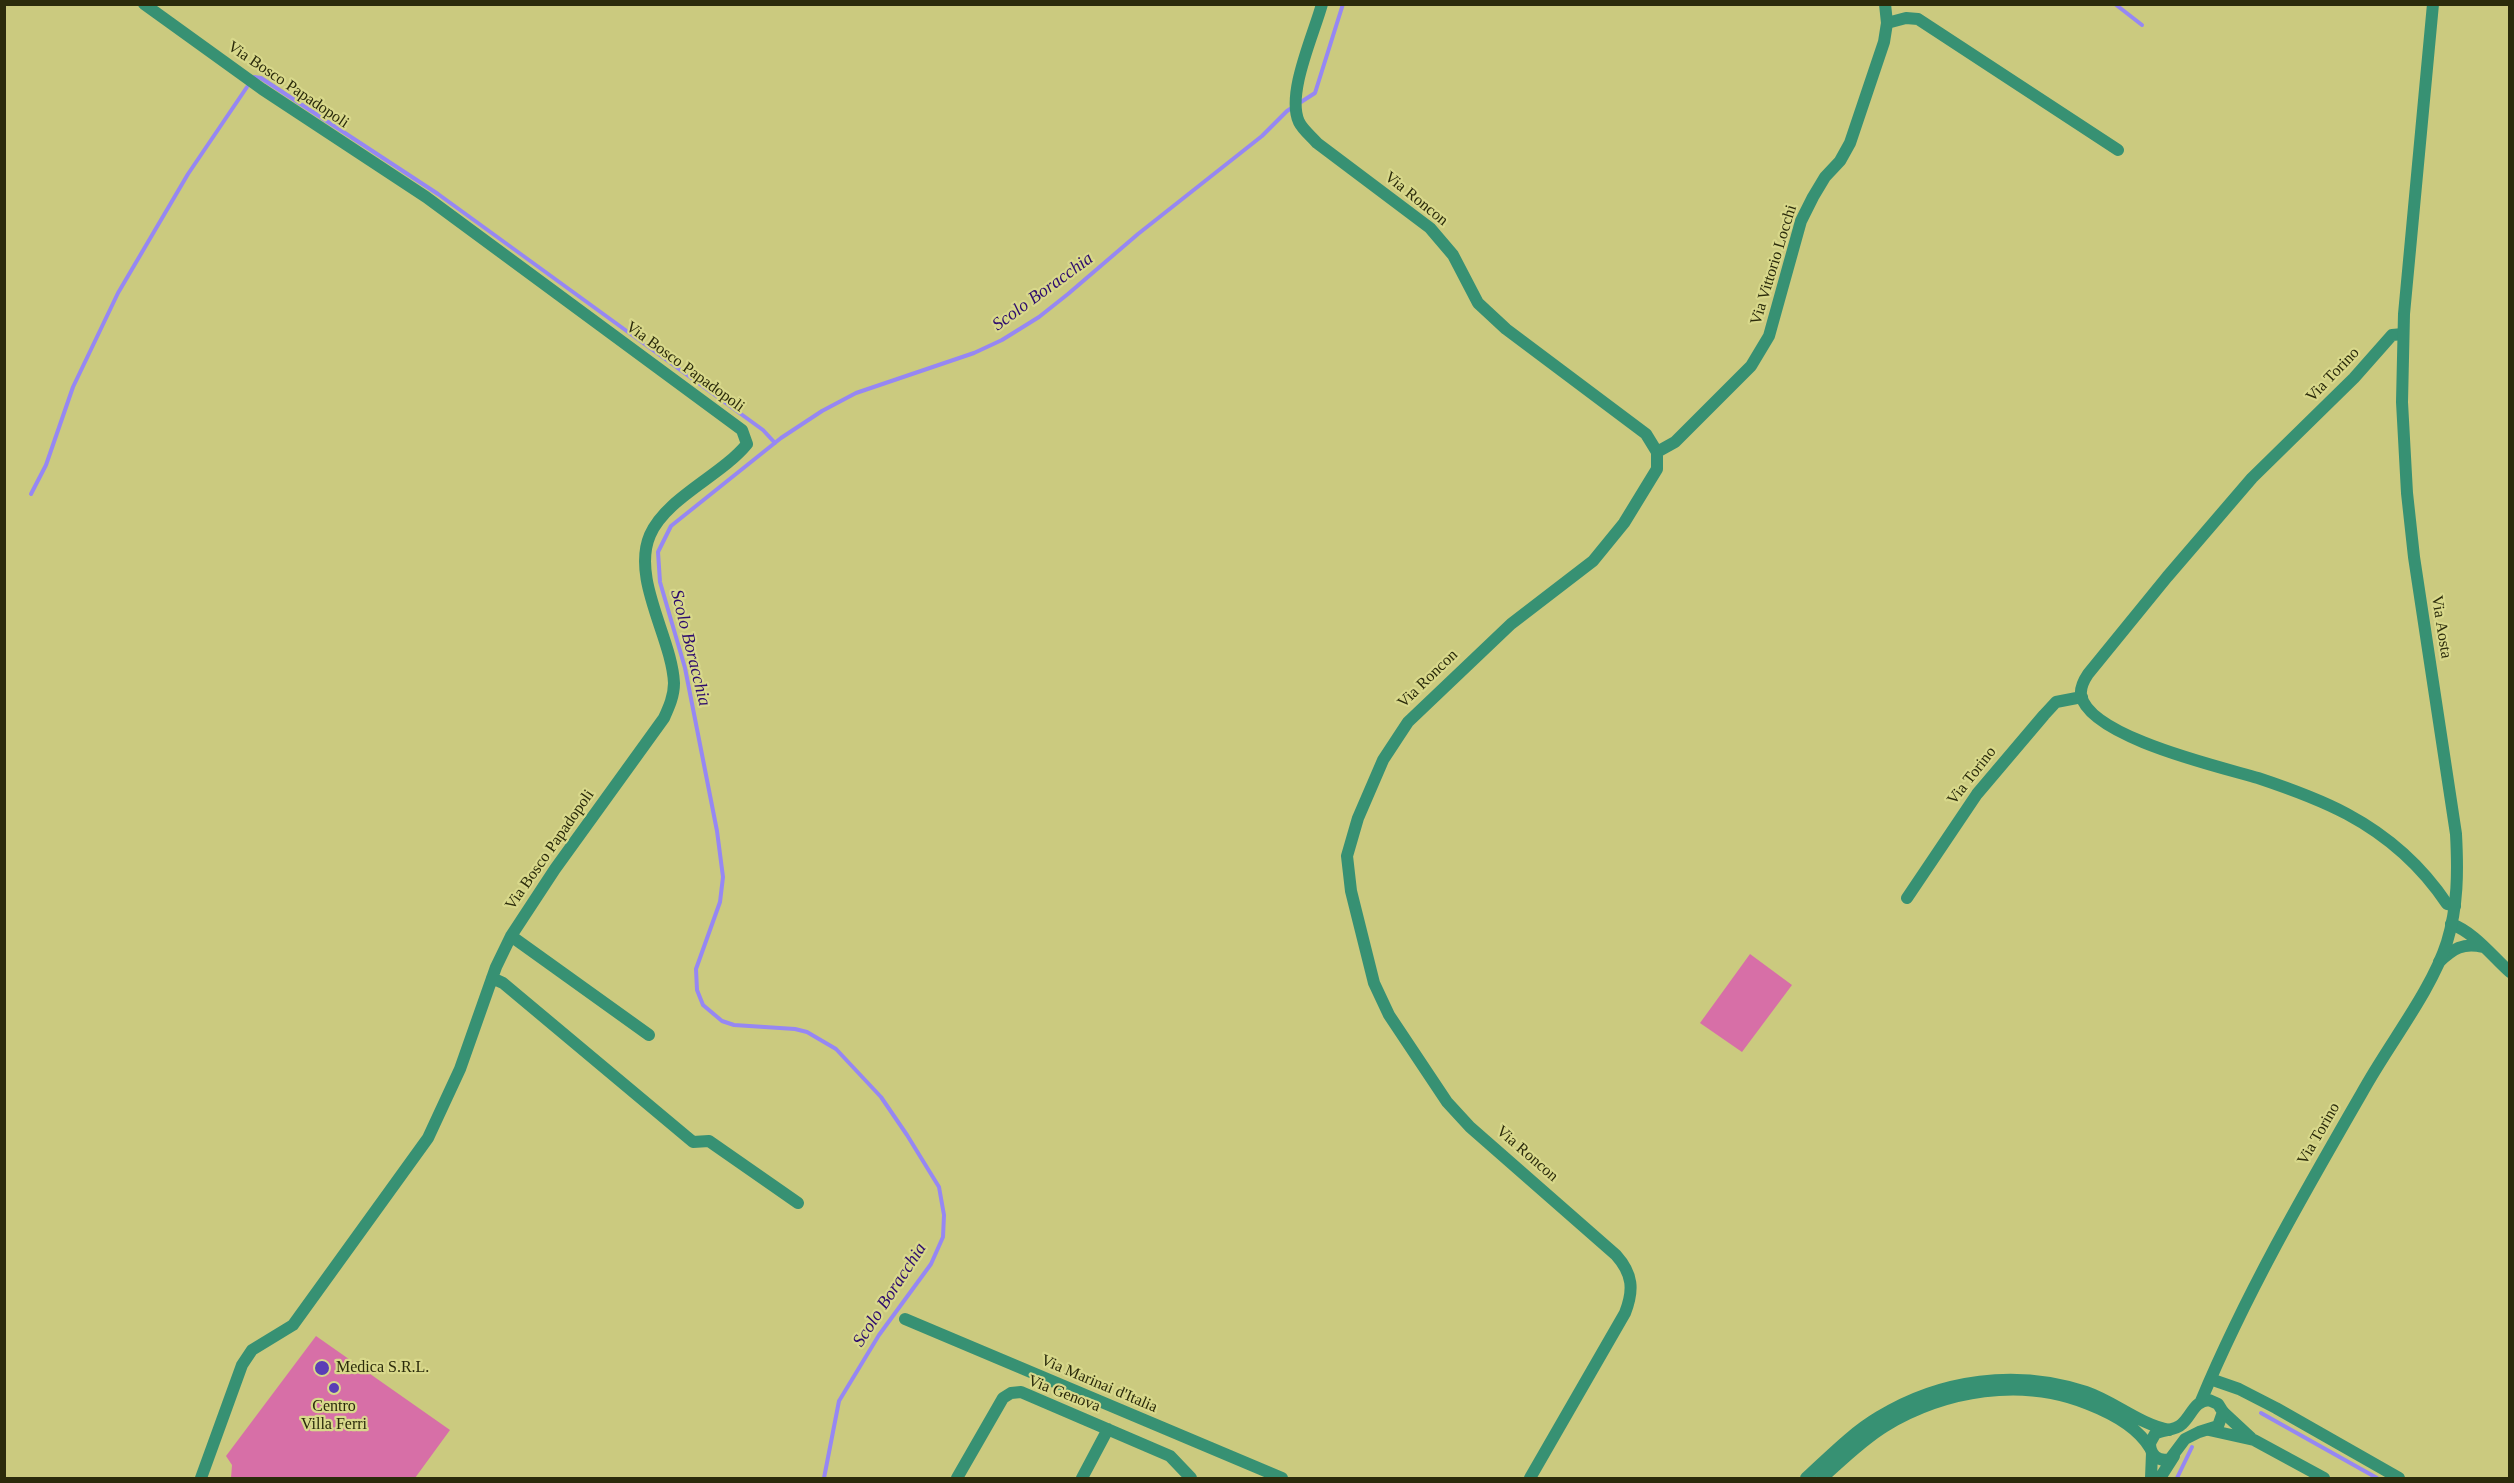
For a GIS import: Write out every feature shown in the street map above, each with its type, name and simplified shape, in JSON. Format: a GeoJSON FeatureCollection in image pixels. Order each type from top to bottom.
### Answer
{"type":"FeatureCollection","features":[{"type":"Feature","properties":{"kind":"street","name":"Via Bosco Papadopoli"},"geometry":{"type":"LineString","coordinates":[[144,4],[261,89],[426,196],[742,430],[747,444],[740,453],[668,512],[651,534],[647,546],[647,579],[671,659],[674,684],[672,699],[664,718],[555,869],[511,936],[492,978],[460,1068],[428,1138],[293,1325],[252,1350],[242,1365],[201,1479]]}},
{"type":"Feature","properties":{"kind":"street","name":"Via Roncon"},"geometry":{"type":"LineString","coordinates":[[1322,4],[1295,99],[1299,122],[1317,143],[1430,228],[1453,255],[1478,303],[1494,320],[1646,434],[1657,452],[1657,469],[1624,523],[1593,561],[1510,624],[1419,710],[1399,733],[1368,792],[1350,840],[1347,856],[1351,891],[1367,959],[1380,999],[1447,1102],[1470,1126],[1616,1255],[1630,1275],[1631,1298],[1625,1313],[1530,1479]]}},
{"type":"Feature","properties":{"kind":"street","name":"Via Vittorio Locchi"},"geometry":{"type":"LineString","coordinates":[[1657,452],[1675,442],[1751,366],[1769,336],[1801,221],[1813,197],[1840,161],[1850,143],[1884,42],[1887,23],[1886,4]]}},
{"type":"Feature","properties":{"kind":"street"},"geometry":{"type":"LineString","coordinates":[[2403,333],[2433,4]]}},
{"type":"Feature","properties":{"kind":"street"},"geometry":{"type":"LineString","coordinates":[[1887,23],[1906,18],[1918,19],[2118,150]]}},
{"type":"Feature","properties":{"kind":"street","name":"Via Torino"},"geometry":{"type":"LineString","coordinates":[[1907,898],[1977,794],[2056,702],[2082,697],[2083,682],[2088,674],[2252,478],[2354,378],[2392,335],[2403,333]]}},
{"type":"Feature","properties":{"kind":"street","name":"Via Aosta"},"geometry":{"type":"LineString","coordinates":[[2403,333],[2402,402],[2407,493],[2414,557],[2457,834],[2458,872],[2451,924]]}},
{"type":"Feature","properties":{"kind":"street"},"geometry":{"type":"LineString","coordinates":[[2082,697],[2090,710],[2137,740],[2262,780],[2345,813],[2396,845],[2416,864],[2447,904],[2455,906]]}},
{"type":"Feature","properties":{"kind":"street"},"geometry":{"type":"LineString","coordinates":[[2451,924],[2484,947],[2510,972]]}},
{"type":"Feature","properties":{"kind":"street","name":"Via Torino"},"geometry":{"type":"LineString","coordinates":[[2151,1450],[2152,1438],[2155,1434],[2182,1424],[2201,1401],[2217,1361],[2283,1229],[2439,962],[2451,924]]}},
{"type":"Feature","properties":{"kind":"street","name":"Via Bosco Papadopoli"},"geometry":{"type":"LineString","coordinates":[[511,936],[649,1035]]}},
{"type":"Feature","properties":{"kind":"street"},"geometry":{"type":"LineString","coordinates":[[2439,962],[2460,946],[2467,944],[2484,947]]}},
{"type":"Feature","properties":{"kind":"street"},"geometry":{"type":"LineString","coordinates":[[492,978],[503,983],[693,1142],[709,1141],[798,1203]]}},
{"type":"Feature","properties":{"kind":"street","name":"Via Marinai d'Italia"},"geometry":{"type":"LineString","coordinates":[[904,1319],[1282,1479]]}},
{"type":"Feature","properties":{"kind":"street","name":"Via Torino"},"geometry":{"type":"LineString","coordinates":[[2217,1361],[2216,1381],[2220,1408]]}},
{"type":"Feature","properties":{"kind":"street"},"geometry":{"type":"LineString","coordinates":[[1806,1479],[1849,1439],[1879,1417],[1913,1399],[1958,1384],[2004,1379],[2036,1380],[2059,1384],[2105,1399],[2145,1422],[2169,1430]]}},
{"type":"Feature","properties":{"kind":"street"},"geometry":{"type":"LineString","coordinates":[[2216,1381],[2239,1389],[2277,1408],[2399,1479]]}},
{"type":"Feature","properties":{"kind":"street"},"geometry":{"type":"LineString","coordinates":[[1822,1479],[1856,1447],[1885,1426],[1917,1409],[1960,1395],[2002,1389],[2033,1391],[2082,1402],[2124,1422],[2144,1439],[2155,1457],[2165,1460],[2174,1456]]}},
{"type":"Feature","properties":{"kind":"street","name":"Via Genova"},"geometry":{"type":"LineString","coordinates":[[957,1479],[1003,1398],[1011,1393],[1021,1392],[1170,1456],[1191,1479]]}},
{"type":"Feature","properties":{"kind":"street"},"geometry":{"type":"LineString","coordinates":[[2201,1401],[2209,1400],[2254,1440],[2324,1479]]}},
{"type":"Feature","properties":{"kind":"street"},"geometry":{"type":"LineString","coordinates":[[2209,1430],[2218,1426],[2220,1408]]}},
{"type":"Feature","properties":{"kind":"street"},"geometry":{"type":"LineString","coordinates":[[1082,1479],[1108,1429]]}},
{"type":"Feature","properties":{"kind":"street"},"geometry":{"type":"LineString","coordinates":[[2160,1479],[2185,1439],[2199,1431],[2209,1430],[2254,1440]]}},
{"type":"Feature","properties":{"kind":"street"},"geometry":{"type":"LineString","coordinates":[[2151,1450],[2151,1479]]}},
{"type":"Feature","properties":{"kind":"shaded area"},"geometry":{"type":"Polygon","coordinates":[[[1750,954],[1792,985],[1742,1052],[1700,1023],[1750,954]]]}},
{"type":"Feature","properties":{"kind":"shaded area","name":"Centro Villa Ferri"},"geometry":{"type":"Polygon","coordinates":[[[316,1336],[450,1430],[415,1478],[231,1478],[232,1465],[226,1456],[316,1336]]]}},
{"type":"Feature","properties":{"kind":"waterway","name":"Scolo Boracchia"},"geometry":{"type":"LineString","coordinates":[[824,1478],[839,1401],[879,1335],[931,1264],[943,1237],[944,1215],[939,1187],[881,1097],[836,1049],[807,1032],[795,1029],[734,1025],[722,1021],[703,1005],[697,990],[696,969],[720,902],[723,877],[717,831],[685,668],[660,582],[658,552],[671,526],[781,438],[822,411],[856,393],[974,353],[1002,340],[1039,317],[1068,294],[1138,234],[1262,136],[1287,111],[1315,93],[1343,4]]}},
{"type":"Feature","properties":{"kind":"waterway"},"geometry":{"type":"LineString","coordinates":[[2115,4],[2142,25]]}},
{"type":"Feature","properties":{"kind":"waterway"},"geometry":{"type":"LineString","coordinates":[[254,77],[261,78],[438,194],[763,430],[775,443]]}},
{"type":"Feature","properties":{"kind":"waterway"},"geometry":{"type":"LineString","coordinates":[[31,494],[46,465],[73,387],[118,293],[188,174],[247,87]]}},
{"type":"Feature","properties":{"kind":"waterway"},"geometry":{"type":"LineString","coordinates":[[2261,1413],[2377,1478]]}},
{"type":"Feature","properties":{"kind":"waterway"},"geometry":{"type":"LineString","coordinates":[[2177,1478],[2192,1447]]}},
{"type":"Feature","properties":{"kind":"place","name":"Medica S.R.L."},"geometry":{"type":"Point","coordinates":[322,1368]}},
{"type":"Feature","properties":{"kind":"place","name":"Centro Villa Ferri"},"geometry":{"type":"Point","coordinates":[334,1388]}}]}
